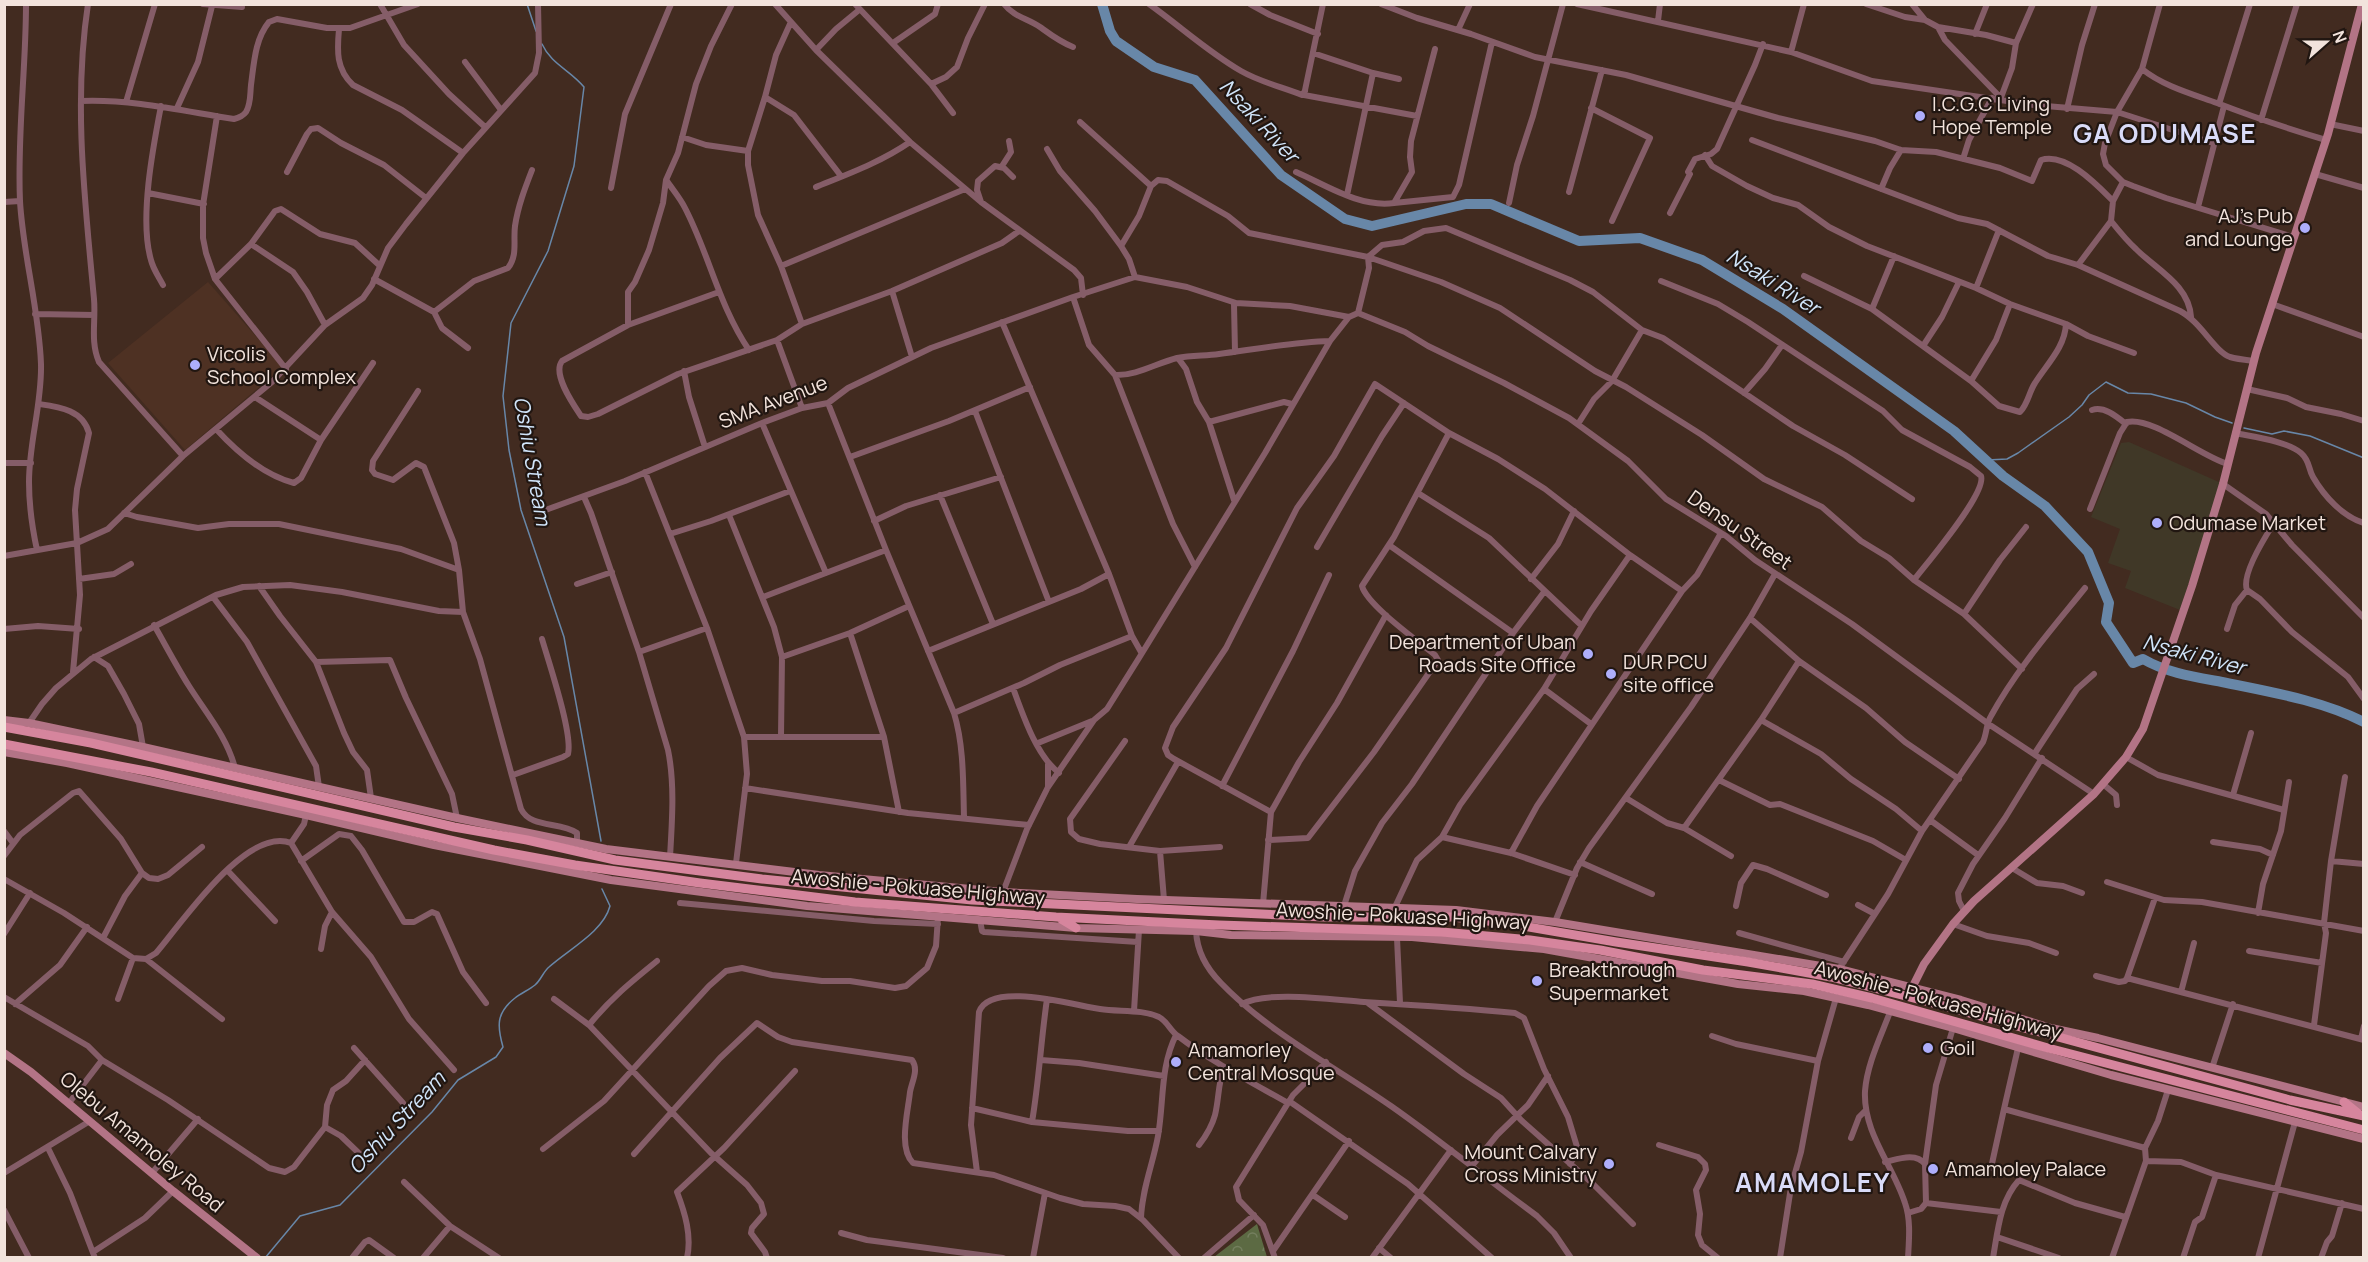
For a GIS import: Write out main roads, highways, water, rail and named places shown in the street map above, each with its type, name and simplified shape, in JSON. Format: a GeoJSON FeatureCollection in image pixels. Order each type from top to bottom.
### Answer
{"type":"FeatureCollection","features":[{"type":"Feature","properties":{"kind":"main road","name":"Awoshie - Pokuase Highway"},"geometry":{"type":"LineString","coordinates":[[4,727],[107,743],[154,757],[615,860],[762,879],[972,900],[1324,916],[1453,917],[1505,923],[1748,962],[1831,977],[2172,1066],[2267,1094],[2363,1113]]}},
{"type":"Feature","properties":{"kind":"main road","name":"Awoshie - Pokuase Highway"},"geometry":{"type":"LineString","coordinates":[[4,744],[151,772],[494,850],[575,865],[700,883],[880,904],[1056,917],[1442,932],[1530,940],[1600,950],[1674,965],[1829,987],[2019,1044],[2364,1130]]}},
{"type":"Feature","properties":{"kind":"main road"},"geometry":{"type":"LineString","coordinates":[[44,759],[60,754]]}},
{"type":"Feature","properties":{"kind":"main road"},"geometry":{"type":"LineString","coordinates":[[151,772],[154,757]]}},
{"type":"Feature","properties":{"kind":"main road"},"geometry":{"type":"LineString","coordinates":[[880,904],[882,891]]}},
{"type":"Feature","properties":{"kind":"main road"},"geometry":{"type":"LineString","coordinates":[[1056,917],[1077,928]]}},
{"type":"Feature","properties":{"kind":"main road"},"geometry":{"type":"LineString","coordinates":[[1674,965],[1675,952]]}},
{"type":"Feature","properties":{"kind":"main road"},"geometry":{"type":"LineString","coordinates":[[2004,1044],[2019,1044]]}},
{"type":"Feature","properties":{"kind":"main road"},"geometry":{"type":"LineString","coordinates":[[2344,1102],[2363,1113]]}},
{"type":"Feature","properties":{"kind":"waterway","name":"Oshiu Stream"},"geometry":{"type":"LineString","coordinates":[[527,4],[536,31]]}},
{"type":"Feature","properties":{"kind":"waterway","name":"Nsaki River"},"geometry":{"type":"LineString","coordinates":[[1102,4],[1110,31],[1116,41],[1154,67],[1195,80],[1281,175],[1345,219],[1372,226],[1466,204],[1491,204],[1579,241],[1640,238],[1702,260],[1783,309],[1954,431],[2003,476],[2045,506],[2088,552],[2109,603],[2106,622],[2133,663],[2143,659],[2181,674],[2258,689],[2330,708],[2364,722]]}},
{"type":"Feature","properties":{"kind":"waterway","name":"Oshiu Stream"},"geometry":{"type":"LineString","coordinates":[[542,44],[550,57],[584,87],[574,166],[548,251],[511,323],[503,396],[509,450],[521,510],[564,637],[601,841]]}},
{"type":"Feature","properties":{"kind":"waterway"},"geometry":{"type":"LineString","coordinates":[[1987,460],[2007,459],[2018,453],[2069,417],[2089,395],[2106,382],[2128,393],[2151,394],[2186,403],[2232,423]]}},
{"type":"Feature","properties":{"kind":"waterway"},"geometry":{"type":"LineString","coordinates":[[2244,428],[2272,434],[2284,431],[2310,436],[2364,458]]}},
{"type":"Feature","properties":{"kind":"waterway","name":"Oshiu Stream"},"geometry":{"type":"LineString","coordinates":[[265,1258],[300,1216],[340,1205],[432,1112],[458,1080],[496,1057],[503,1047],[499,1026],[504,1009],[515,998],[535,985],[549,967],[600,924],[610,906],[602,889]]}},
{"type":"Feature","properties":{"kind":"place","name":"I.C.G.C Living Hope Temple"},"geometry":{"type":"Point","coordinates":[1920,116]}},
{"type":"Feature","properties":{"kind":"place","name":"AJ's Pub and Lounge"},"geometry":{"type":"Point","coordinates":[2305,228]}},
{"type":"Feature","properties":{"kind":"place","name":"Vicolis School Complex"},"geometry":{"type":"Point","coordinates":[195,365]}},
{"type":"Feature","properties":{"kind":"place","name":"Odumase Market"},"geometry":{"type":"Point","coordinates":[2157,523]}},
{"type":"Feature","properties":{"kind":"place","name":"Department of Uban Roads Site Office"},"geometry":{"type":"Point","coordinates":[1588,654]}},
{"type":"Feature","properties":{"kind":"place","name":"DUR PCU site office"},"geometry":{"type":"Point","coordinates":[1611,674]}},
{"type":"Feature","properties":{"kind":"place","name":"Breakthrough Supermarket"},"geometry":{"type":"Point","coordinates":[1537,981]}},
{"type":"Feature","properties":{"kind":"place","name":"Goil"},"geometry":{"type":"Point","coordinates":[1928,1048]}},
{"type":"Feature","properties":{"kind":"place","name":"Amamorley Central Mosque"},"geometry":{"type":"Point","coordinates":[1176,1062]}},
{"type":"Feature","properties":{"kind":"place","name":"Mount Calvary Cross Ministry"},"geometry":{"type":"Point","coordinates":[1609,1164]}},
{"type":"Feature","properties":{"kind":"place","name":"Amamoley Palace"},"geometry":{"type":"Point","coordinates":[1933,1169]}},
{"type":"Feature","properties":{"kind":"district","name":"GA ODUMASE"},"geometry":{"type":"Point","coordinates":[2165,134]}},
{"type":"Feature","properties":{"kind":"district","name":"AMAMOLEY"},"geometry":{"type":"Point","coordinates":[1813,1183]}}]}
